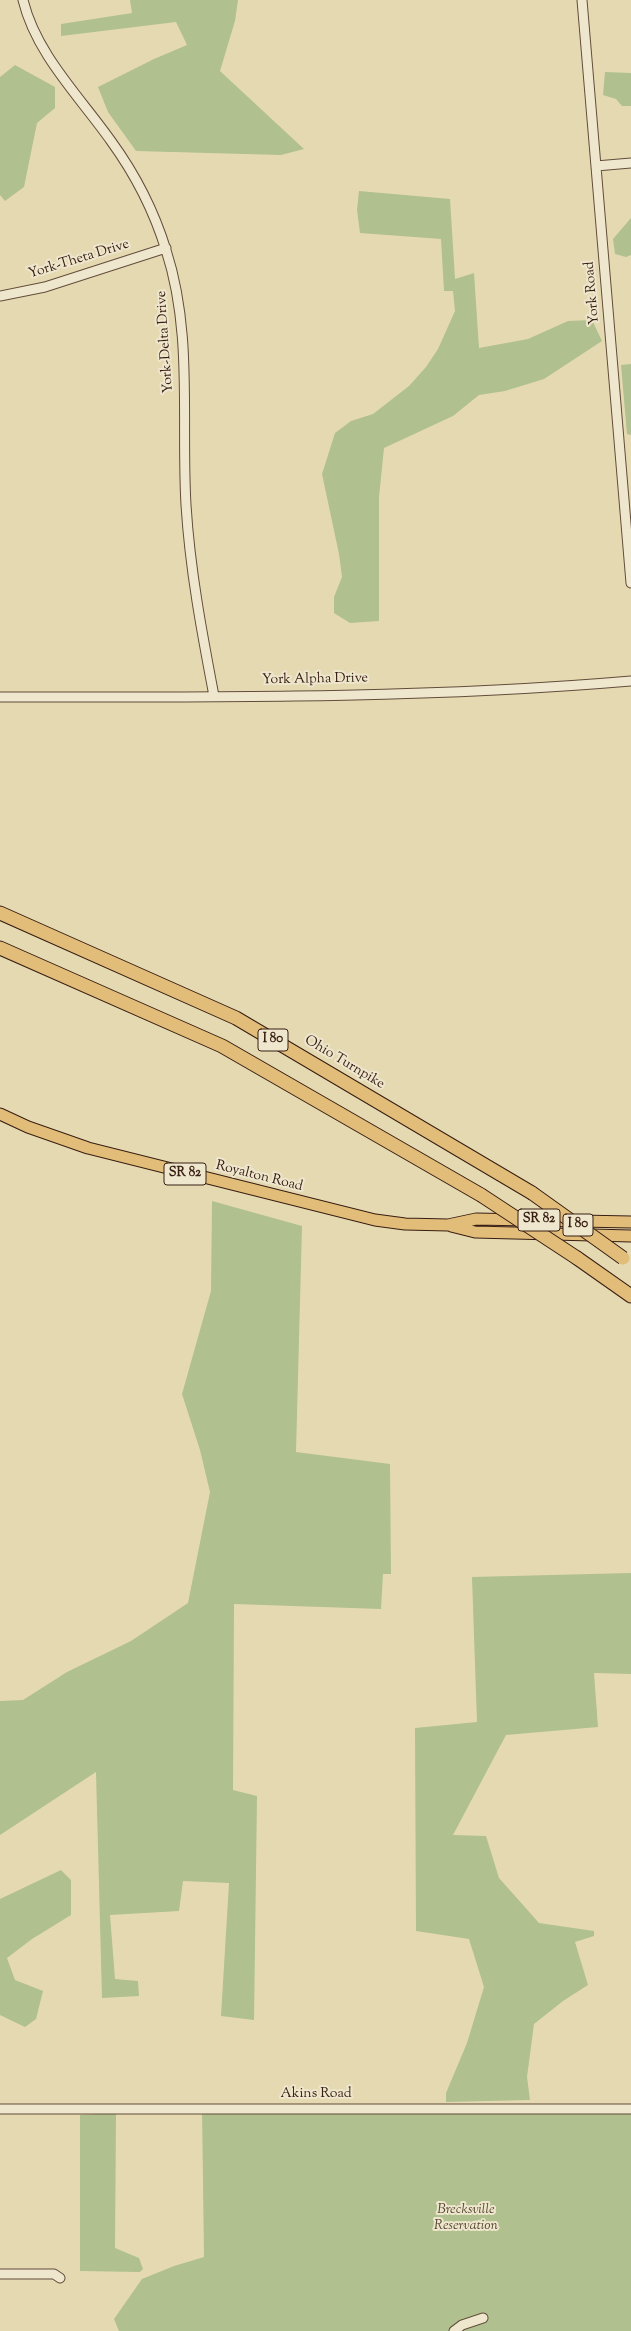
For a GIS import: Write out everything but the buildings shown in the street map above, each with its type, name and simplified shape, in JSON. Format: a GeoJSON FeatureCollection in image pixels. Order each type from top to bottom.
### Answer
{"type":"FeatureCollection","features":[{"type":"Feature","properties":{"kind":"highway","name":"Ohio Turnpike"},"geometry":{"type":"LineString","coordinates":[[0,913],[236,1018],[532,1193],[627,1261]]}},
{"type":"Feature","properties":{"kind":"highway","name":"I 80"},"geometry":{"type":"LineString","coordinates":[[0,948],[222,1046],[481,1195],[577,1258],[631,1296]]}},
{"type":"Feature","properties":{"kind":"main road","name":"Royalton Road"},"geometry":{"type":"LineString","coordinates":[[0,1114],[28,1127],[88,1148],[206,1179],[375,1220],[405,1224],[448,1225],[475,1232],[631,1236]]}},
{"type":"Feature","properties":{"kind":"main road","name":"Royalton Road"},"geometry":{"type":"LineString","coordinates":[[448,1225],[476,1219],[631,1222]]}},
{"type":"Feature","properties":{"kind":"street","name":"York-Delta Drive"},"geometry":{"type":"LineString","coordinates":[[23,0],[38,41],[125,162],[152,212],[166,248],[176,284],[184,355],[186,505],[194,589],[214,696]]}},
{"type":"Feature","properties":{"kind":"street","name":"York Road"},"geometry":{"type":"LineString","coordinates":[[582,0],[631,583]]}},
{"type":"Feature","properties":{"kind":"street"},"geometry":{"type":"LineString","coordinates":[[596,166],[631,163]]}},
{"type":"Feature","properties":{"kind":"street","name":"York-Theta Drive"},"geometry":{"type":"LineString","coordinates":[[0,296],[45,287],[166,248]]}},
{"type":"Feature","properties":{"kind":"street","name":"York Alpha Drive"},"geometry":{"type":"LineString","coordinates":[[0,697],[214,696],[491,691],[631,681]]}},
{"type":"Feature","properties":{"kind":"street","name":"Akins Road"},"geometry":{"type":"LineString","coordinates":[[0,2109],[631,2109]]}},
{"type":"Feature","properties":{"kind":"street"},"geometry":{"type":"LineString","coordinates":[[0,2274],[54,2274],[60,2278]]}},
{"type":"Feature","properties":{"kind":"street"},"geometry":{"type":"LineString","coordinates":[[454,2331],[462,2325],[483,2318]]}},
{"type":"Feature","properties":{"kind":"green space"},"geometry":{"type":"Polygon","coordinates":[[[130,0],[238,0],[235,21],[220,71],[304,149],[281,155],[136,151],[108,112],[98,87],[154,59],[187,45],[176,22],[61,36],[61,24],[132,13],[130,0]]]}},
{"type":"Feature","properties":{"kind":"green space"},"geometry":{"type":"Polygon","coordinates":[[[15,65],[55,87],[55,108],[37,123],[24,187],[5,201],[0,195],[0,77],[15,65]]]}},
{"type":"Feature","properties":{"kind":"green space"},"geometry":{"type":"Polygon","coordinates":[[[605,72],[631,73],[631,106],[622,106],[616,99],[603,95],[605,72]]]}},
{"type":"Feature","properties":{"kind":"green space"},"geometry":{"type":"Polygon","coordinates":[[[359,191],[450,199],[455,279],[474,273],[479,348],[528,339],[568,321],[592,320],[602,341],[544,379],[505,391],[479,395],[453,416],[384,448],[379,497],[379,621],[350,623],[334,613],[334,597],[342,577],[339,554],[322,474],[335,433],[351,421],[373,414],[409,386],[426,367],[438,349],[455,311],[453,291],[444,291],[441,239],[360,233],[357,210],[359,191]]]}},
{"type":"Feature","properties":{"kind":"green space"},"geometry":{"type":"Polygon","coordinates":[[[631,218],[631,255],[626,257],[615,254],[613,239],[631,218]]]}},
{"type":"Feature","properties":{"kind":"green space"},"geometry":{"type":"Polygon","coordinates":[[[631,364],[631,435],[627,434],[621,365],[631,364]]]}},
{"type":"Feature","properties":{"kind":"green space"},"geometry":{"type":"Polygon","coordinates":[[[212,1201],[302,1226],[296,1452],[390,1464],[391,1574],[383,1574],[381,1609],[234,1604],[233,1790],[257,1796],[254,2020],[221,2016],[229,1883],[183,1881],[179,1911],[110,1915],[115,1979],[138,1981],[139,1996],[102,1998],[96,1772],[0,1835],[0,1701],[23,1700],[67,1672],[131,1641],[188,1603],[210,1492],[200,1450],[182,1394],[211,1291],[212,1201]]]}},
{"type":"Feature","properties":{"kind":"green space"},"geometry":{"type":"Polygon","coordinates":[[[631,1573],[631,1674],[594,1673],[598,1727],[506,1735],[453,1835],[486,1836],[499,1878],[539,1923],[594,1931],[594,1936],[575,1942],[588,1985],[563,2001],[534,2024],[527,2077],[530,2100],[446,2102],[446,2093],[467,2043],[484,1987],[469,1939],[416,1931],[415,1728],[477,1722],[472,1577],[631,1573]]]}},
{"type":"Feature","properties":{"kind":"green space"},"geometry":{"type":"Polygon","coordinates":[[[61,1870],[71,1880],[71,1915],[32,1939],[7,1958],[15,1980],[43,1991],[36,2019],[25,2027],[0,2015],[0,1899],[61,1870]]]}},
{"type":"Feature","properties":{"kind":"green space","name":"Brecksville Reservation"},"geometry":{"type":"Polygon","coordinates":[[[631,2107],[631,2331],[119,2331],[114,2319],[142,2279],[174,2266],[204,2257],[202,2108],[631,2107]]]}},
{"type":"Feature","properties":{"kind":"green space"},"geometry":{"type":"Polygon","coordinates":[[[116,2113],[115,2248],[139,2258],[143,2269],[140,2272],[80,2271],[80,2115],[116,2113]]]}}]}
